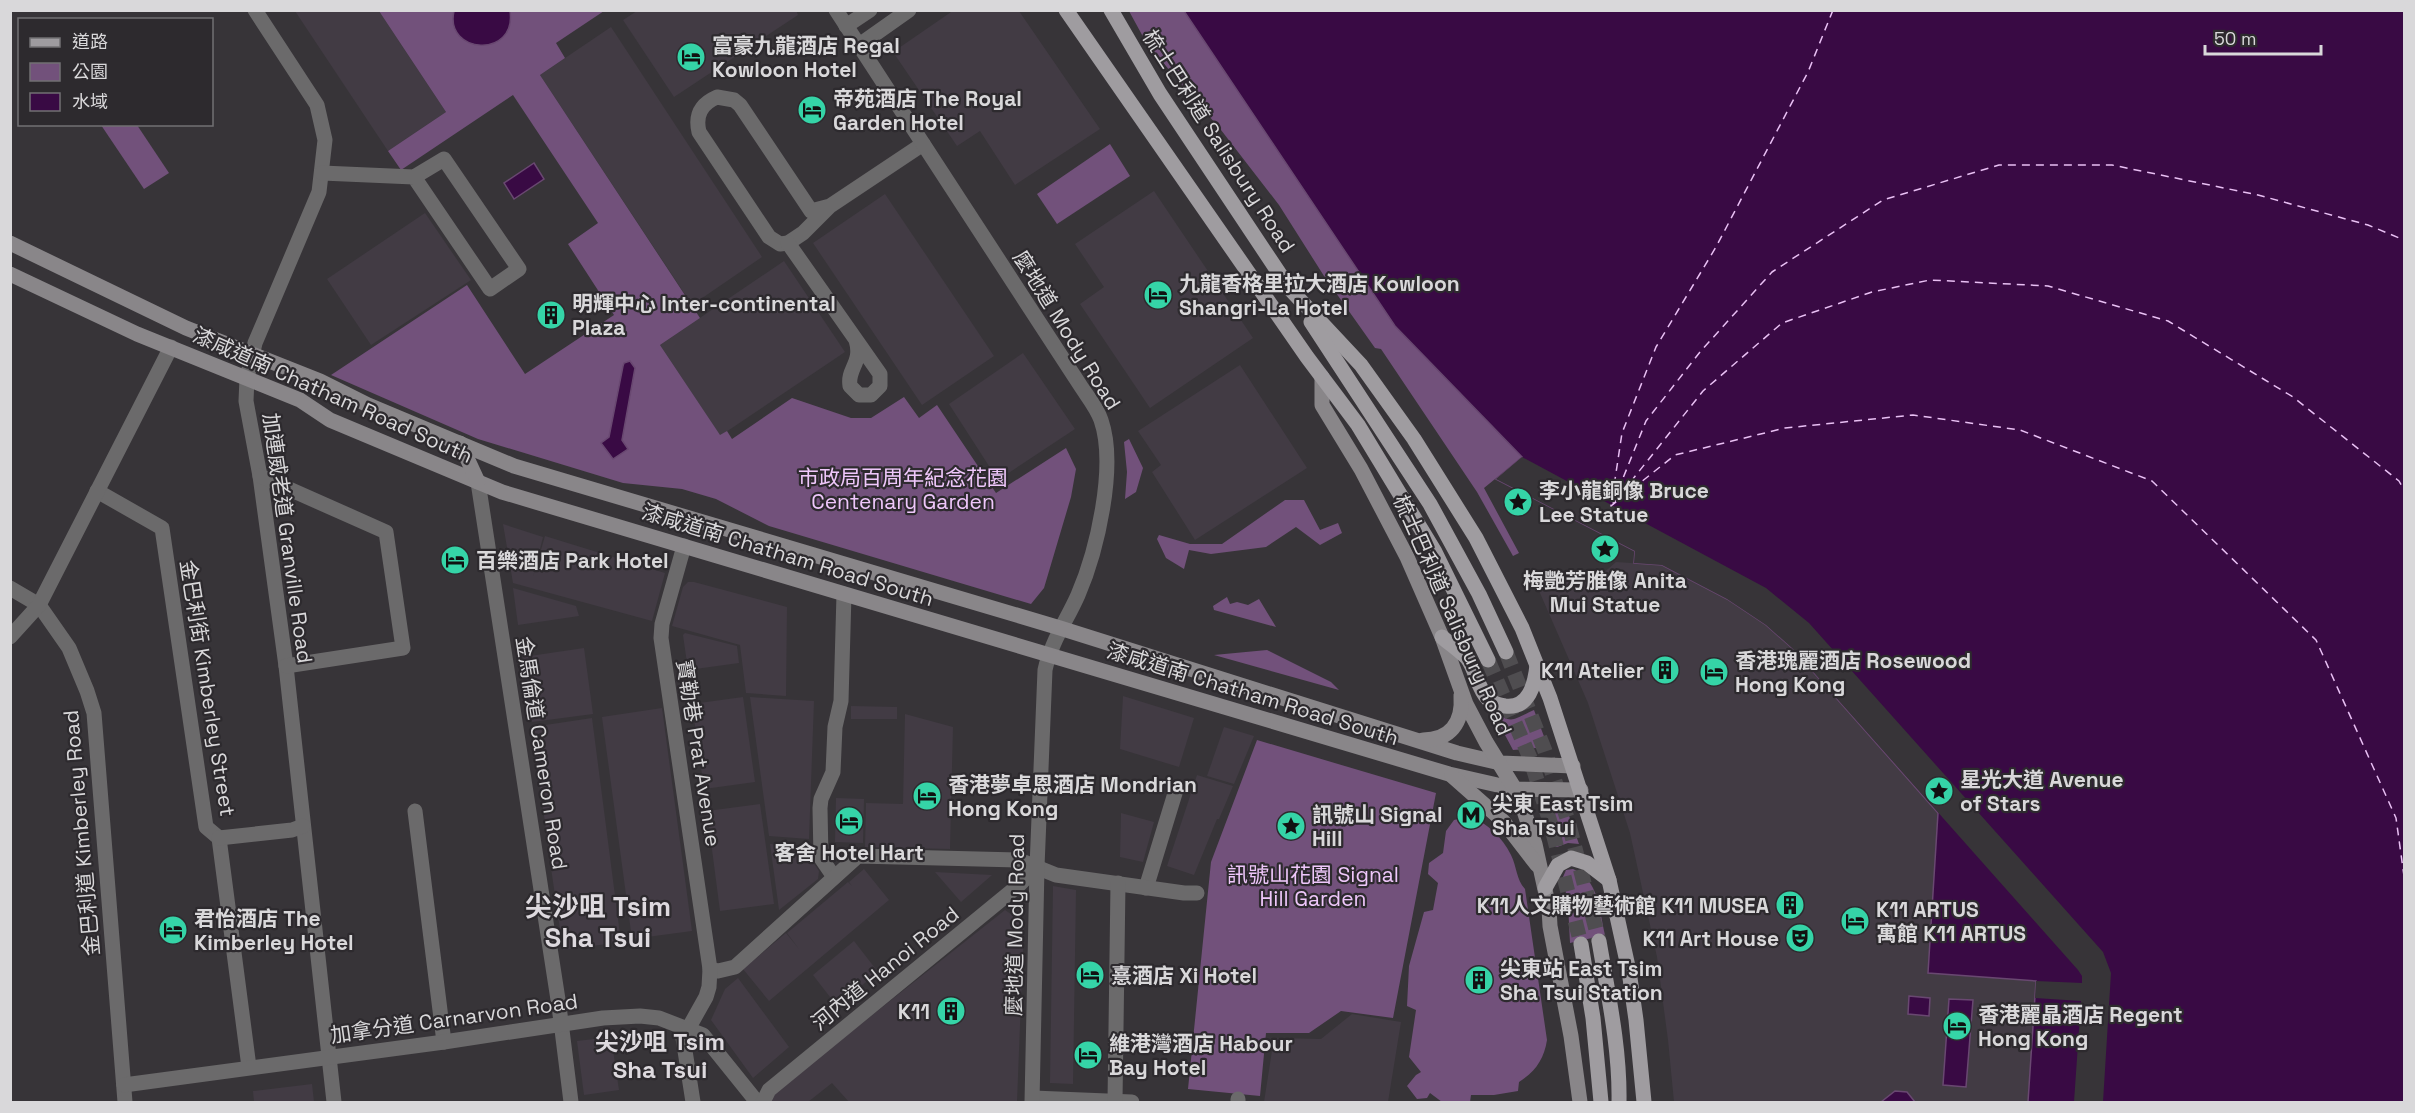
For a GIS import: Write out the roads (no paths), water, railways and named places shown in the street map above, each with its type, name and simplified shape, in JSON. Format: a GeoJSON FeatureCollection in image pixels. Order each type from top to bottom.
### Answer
{"type":"FeatureCollection","features":[{"type":"Feature","properties":{"kind":"main road"},"geometry":{"type":"LineString","coordinates":[[1066,10],[1348,411],[1394,481],[1448,576],[1488,660]]}},
{"type":"Feature","properties":{"kind":"main road","name":"梳士巴利道 Salisbury Road"},"geometry":{"type":"LineString","coordinates":[[1111,10],[1172,113],[1289,288],[1362,365],[1413,439],[1476,538],[1522,628],[1573,766],[1609,880],[1630,981],[1644,1102]]}},
{"type":"Feature","properties":{"kind":"main road","name":"漆咸道南 Chatham Road South"},"geometry":{"type":"LineString","coordinates":[[10,243],[186,328],[320,381],[368,405],[513,466],[1060,628],[1414,740],[1500,763],[1573,766]]}},
{"type":"Feature","properties":{"kind":"main road","name":"漆咸道南 Chatham Road South"},"geometry":{"type":"LineString","coordinates":[[10,274],[137,334],[300,400],[330,420],[502,492],[1449,774],[1515,789],[1581,790]]}},
{"type":"Feature","properties":{"kind":"main road"},"geometry":{"type":"LineString","coordinates":[[1289,288],[1430,504],[1479,594],[1506,652]]}},
{"type":"Feature","properties":{"kind":"main road","name":"梳士巴利道 Salisbury Road"},"geometry":{"type":"LineString","coordinates":[[1322,377],[1322,405],[1382,507],[1407,557],[1442,637],[1474,721],[1515,789],[1535,844],[1571,1036],[1580,1102]]}},
{"type":"Feature","properties":{"kind":"main road"},"geometry":{"type":"LineString","coordinates":[[460,443],[478,482]]}},
{"type":"Feature","properties":{"kind":"main road"},"geometry":{"type":"LineString","coordinates":[[1442,637],[1468,660],[1477,682],[1488,699],[1498,705],[1514,707],[1530,695],[1536,678],[1537,665]]}},
{"type":"Feature","properties":{"kind":"main road"},"geometry":{"type":"LineString","coordinates":[[1414,740],[1432,740],[1445,736],[1455,728],[1460,718],[1461,690]]}},
{"type":"Feature","properties":{"kind":"main road"},"geometry":{"type":"LineString","coordinates":[[1449,774],[1503,821],[1539,867]]}},
{"type":"Feature","properties":{"kind":"main road"},"geometry":{"type":"LineString","coordinates":[[1545,888],[1558,865],[1571,858],[1587,863],[1609,880]]}},
{"type":"Feature","properties":{"kind":"main road"},"geometry":{"type":"LineString","coordinates":[[1599,941],[1612,1014],[1619,1078],[1619,1102]]}},
{"type":"Feature","properties":{"kind":"main road"},"geometry":{"type":"LineString","coordinates":[[1581,944],[1593,1018],[1601,1102]]}},
{"type":"Feature","properties":{"kind":"street","name":"加連威老道 Granville Road"},"geometry":{"type":"LineString","coordinates":[[255,10],[317,105],[325,140],[319,192],[252,354],[247,378],[246,401],[260,476],[286,666],[334,1102]]}},
{"type":"Feature","properties":{"kind":"street","name":"麼地道 Mody Road"},"geometry":{"type":"LineString","coordinates":[[836,10],[1101,419],[1106,446],[1106,484],[1096,537],[1083,581],[1048,654],[1042,699],[1033,1100]]}},
{"type":"Feature","properties":{"kind":"street"},"geometry":{"type":"LineString","coordinates":[[846,26],[870,10]]}},
{"type":"Feature","properties":{"kind":"street"},"geometry":{"type":"LineString","coordinates":[[858,46],[909,10]]}},
{"type":"Feature","properties":{"kind":"street"},"geometry":{"type":"LineString","coordinates":[[830,206],[811,211],[740,105],[725,97],[709,101],[698,115],[699,132],[772,240],[780,244],[788,243],[811,226],[830,206],[923,144]]}},
{"type":"Feature","properties":{"kind":"street"},"geometry":{"type":"LineString","coordinates":[[322,173],[414,177],[444,159],[519,269],[490,289],[414,177]]}},
{"type":"Feature","properties":{"kind":"street"},"geometry":{"type":"LineString","coordinates":[[788,243],[856,340]]}},
{"type":"Feature","properties":{"kind":"street"},"geometry":{"type":"LineString","coordinates":[[10,637],[39,604],[171,347]]}},
{"type":"Feature","properties":{"kind":"street"},"geometry":{"type":"LineString","coordinates":[[260,476],[386,532],[403,648],[286,666]]}},
{"type":"Feature","properties":{"kind":"street","name":"金馬倫道 Cameron Road"},"geometry":{"type":"LineString","coordinates":[[478,482],[562,1024],[571,1102]]}},
{"type":"Feature","properties":{"kind":"street","name":"金巴利街 Kimberley Street"},"geometry":{"type":"LineString","coordinates":[[97,491],[162,528],[206,827],[219,838],[249,1067]]}},
{"type":"Feature","properties":{"kind":"street","name":"寶勒巷 Prat Avenue"},"geometry":{"type":"LineString","coordinates":[[684,546],[662,624],[661,646],[710,969],[706,997],[688,1027]]}},
{"type":"Feature","properties":{"kind":"street","name":"金巴利道 Kimberley Road"},"geometry":{"type":"LineString","coordinates":[[10,588],[39,604],[69,648],[94,713],[125,1102]]}},
{"type":"Feature","properties":{"kind":"street"},"geometry":{"type":"LineString","coordinates":[[834,877],[821,858],[820,808],[821,799],[833,772],[835,726],[841,701],[844,594]]}},
{"type":"Feature","properties":{"kind":"street"},"geometry":{"type":"LineString","coordinates":[[1146,888],[1176,790]]}},
{"type":"Feature","properties":{"kind":"street"},"geometry":{"type":"LineString","coordinates":[[415,811],[444,1042]]}},
{"type":"Feature","properties":{"kind":"street"},"geometry":{"type":"LineString","coordinates":[[219,838],[292,830],[303,826]]}},
{"type":"Feature","properties":{"kind":"street"},"geometry":{"type":"LineString","coordinates":[[710,969],[718,971],[735,967],[858,856],[1019,860],[1056,875],[1197,893]]}},
{"type":"Feature","properties":{"kind":"street","name":"河內道 Hanoi Road"},"geometry":{"type":"LineString","coordinates":[[763,1102],[769,1090],[1019,885],[1037,867]]}},
{"type":"Feature","properties":{"kind":"street"},"geometry":{"type":"LineString","coordinates":[[1115,1101],[1119,883]]}},
{"type":"Feature","properties":{"kind":"street","name":"加拿分道 Carnarvon Road"},"geometry":{"type":"LineString","coordinates":[[124,1085],[603,1018],[640,1016],[659,1018],[688,1027],[709,1041],[757,1102]]}},
{"type":"Feature","properties":{"kind":"street"},"geometry":{"type":"LineString","coordinates":[[688,1027],[683,1038],[683,1048],[693,1102]]}},
{"type":"Feature","properties":{"kind":"street"},"geometry":{"type":"LineString","coordinates":[[1033,1100],[1132,1102]]}},
{"type":"Feature","properties":{"kind":"water"},"geometry":{"type":"Polygon","coordinates":[[[454,11],[510,11],[509,27],[503,37],[493,43],[481,45],[469,43],[460,36],[454,25],[454,11]]]}},
{"type":"Feature","properties":{"kind":"water"},"geometry":{"type":"Polygon","coordinates":[[[1184,11],[2404,11],[2404,1102],[2028,1102],[2036,981],[1928,973],[1938,813],[1792,648],[1766,625],[1727,599],[1662,565],[1634,563],[1635,551],[1496,479],[1522,457],[1395,326],[1184,11]]]}},
{"type":"Feature","properties":{"kind":"water"},"geometry":{"type":"Polygon","coordinates":[[[534,163],[544,179],[514,199],[504,183],[534,163]]]}},
{"type":"Feature","properties":{"kind":"water"},"geometry":{"type":"Polygon","coordinates":[[[630,361],[635,368],[622,440],[628,449],[613,459],[601,443],[609,437],[623,366],[624,363],[630,361]]]}},
{"type":"Feature","properties":{"kind":"water"},"geometry":{"type":"Polygon","coordinates":[[[1909,996],[1930,998],[1929,1016],[1908,1014],[1909,996]]]}},
{"type":"Feature","properties":{"kind":"water"},"geometry":{"type":"Polygon","coordinates":[[[1949,999],[1973,1000],[1966,1087],[1943,1085],[1949,999]]]}},
{"type":"Feature","properties":{"kind":"water"},"geometry":{"type":"Polygon","coordinates":[[[1895,1091],[1907,1092],[1915,1102],[1881,1102],[1895,1091]]]}},
{"type":"Feature","properties":{"kind":"tunnel"},"geometry":{"type":"LineString","coordinates":[[1506,652],[1545,751],[1568,821],[1599,941]]}},
{"type":"Feature","properties":{"kind":"tunnel"},"geometry":{"type":"LineString","coordinates":[[1488,660],[1530,758],[1551,825],[1581,944]]}},
{"type":"Feature","properties":{"kind":"place","name":"富豪九龍酒店 Regal Kowloon Hotel"},"geometry":{"type":"Point","coordinates":[691,57]}},
{"type":"Feature","properties":{"kind":"place","name":"帝苑酒店 The Royal Garden Hotel"},"geometry":{"type":"Point","coordinates":[812,110]}},
{"type":"Feature","properties":{"kind":"place","name":"九龍香格里拉大酒店 Kowloon Shangri-La Hotel"},"geometry":{"type":"Point","coordinates":[1158,295]}},
{"type":"Feature","properties":{"kind":"place","name":"明輝中心 Inter-continental Plaza"},"geometry":{"type":"Point","coordinates":[551,315]}},
{"type":"Feature","properties":{"kind":"place","name":"李小龍銅像 Bruce Lee Statue"},"geometry":{"type":"Point","coordinates":[1518,502]}},
{"type":"Feature","properties":{"kind":"place","name":"梅艷芳脽像 Anita Mui Statue"},"geometry":{"type":"Point","coordinates":[1605,549]}},
{"type":"Feature","properties":{"kind":"place","name":"百樂酒店 Park Hotel"},"geometry":{"type":"Point","coordinates":[455,560]}},
{"type":"Feature","properties":{"kind":"place","name":"K11 Atelier"},"geometry":{"type":"Point","coordinates":[1665,670]}},
{"type":"Feature","properties":{"kind":"place","name":"香港瑰麗酒店 Rosewood Hong Kong"},"geometry":{"type":"Point","coordinates":[1714,672]}},
{"type":"Feature","properties":{"kind":"place","name":"星光大道 Avenue of Stars"},"geometry":{"type":"Point","coordinates":[1939,791]}},
{"type":"Feature","properties":{"kind":"place","name":"香港夢卓恩酒店 Mondrian Hong Kong"},"geometry":{"type":"Point","coordinates":[927,796]}},
{"type":"Feature","properties":{"kind":"place","name":"尖東 East Tsim Sha Tsui"},"geometry":{"type":"Point","coordinates":[1471,815]}},
{"type":"Feature","properties":{"kind":"place","name":"客舍 Hotel Hart"},"geometry":{"type":"Point","coordinates":[849,821]}},
{"type":"Feature","properties":{"kind":"place","name":"訊號山 Signal Hill"},"geometry":{"type":"Point","coordinates":[1291,826]}},
{"type":"Feature","properties":{"kind":"place","name":"K11人文購物藝術館 K11 MUSEA"},"geometry":{"type":"Point","coordinates":[1790,905]}},
{"type":"Feature","properties":{"kind":"place","name":"K11 ARTUS 寓館 K11 ARTUS"},"geometry":{"type":"Point","coordinates":[1855,921]}},
{"type":"Feature","properties":{"kind":"place","name":"君怡酒店 The Kimberley Hotel"},"geometry":{"type":"Point","coordinates":[173,930]}},
{"type":"Feature","properties":{"kind":"place","name":"K11 Art House"},"geometry":{"type":"Point","coordinates":[1800,938]}},
{"type":"Feature","properties":{"kind":"place","name":"憙酒店 Xi Hotel"},"geometry":{"type":"Point","coordinates":[1090,975]}},
{"type":"Feature","properties":{"kind":"place","name":"尖東站 East Tsim Sha Tsui Station"},"geometry":{"type":"Point","coordinates":[1479,980]}},
{"type":"Feature","properties":{"kind":"place","name":"K11"},"geometry":{"type":"Point","coordinates":[951,1011]}},
{"type":"Feature","properties":{"kind":"place","name":"香港麗晶酒店 Regent Hong Kong"},"geometry":{"type":"Point","coordinates":[1957,1026]}},
{"type":"Feature","properties":{"kind":"place","name":"維港灣酒店 Habour Bay Hotel"},"geometry":{"type":"Point","coordinates":[1088,1055]}},
{"type":"Feature","properties":{"kind":"district","name":"尖沙咀 Tsim Sha Tsui"},"geometry":{"type":"Point","coordinates":[598,922]}},
{"type":"Feature","properties":{"kind":"district","name":"尖沙咀 Tsim Sha Tsui"},"geometry":{"type":"Point","coordinates":[660,1055]}},
{"type":"Feature","properties":{"kind":"park label","name":"市政局百周年紀念花園 Centenary Garden"},"geometry":{"type":"Point","coordinates":[903,489]}},
{"type":"Feature","properties":{"kind":"park label","name":"訊號山花園 Signal Hill Garden"},"geometry":{"type":"Point","coordinates":[1313,886]}}]}
